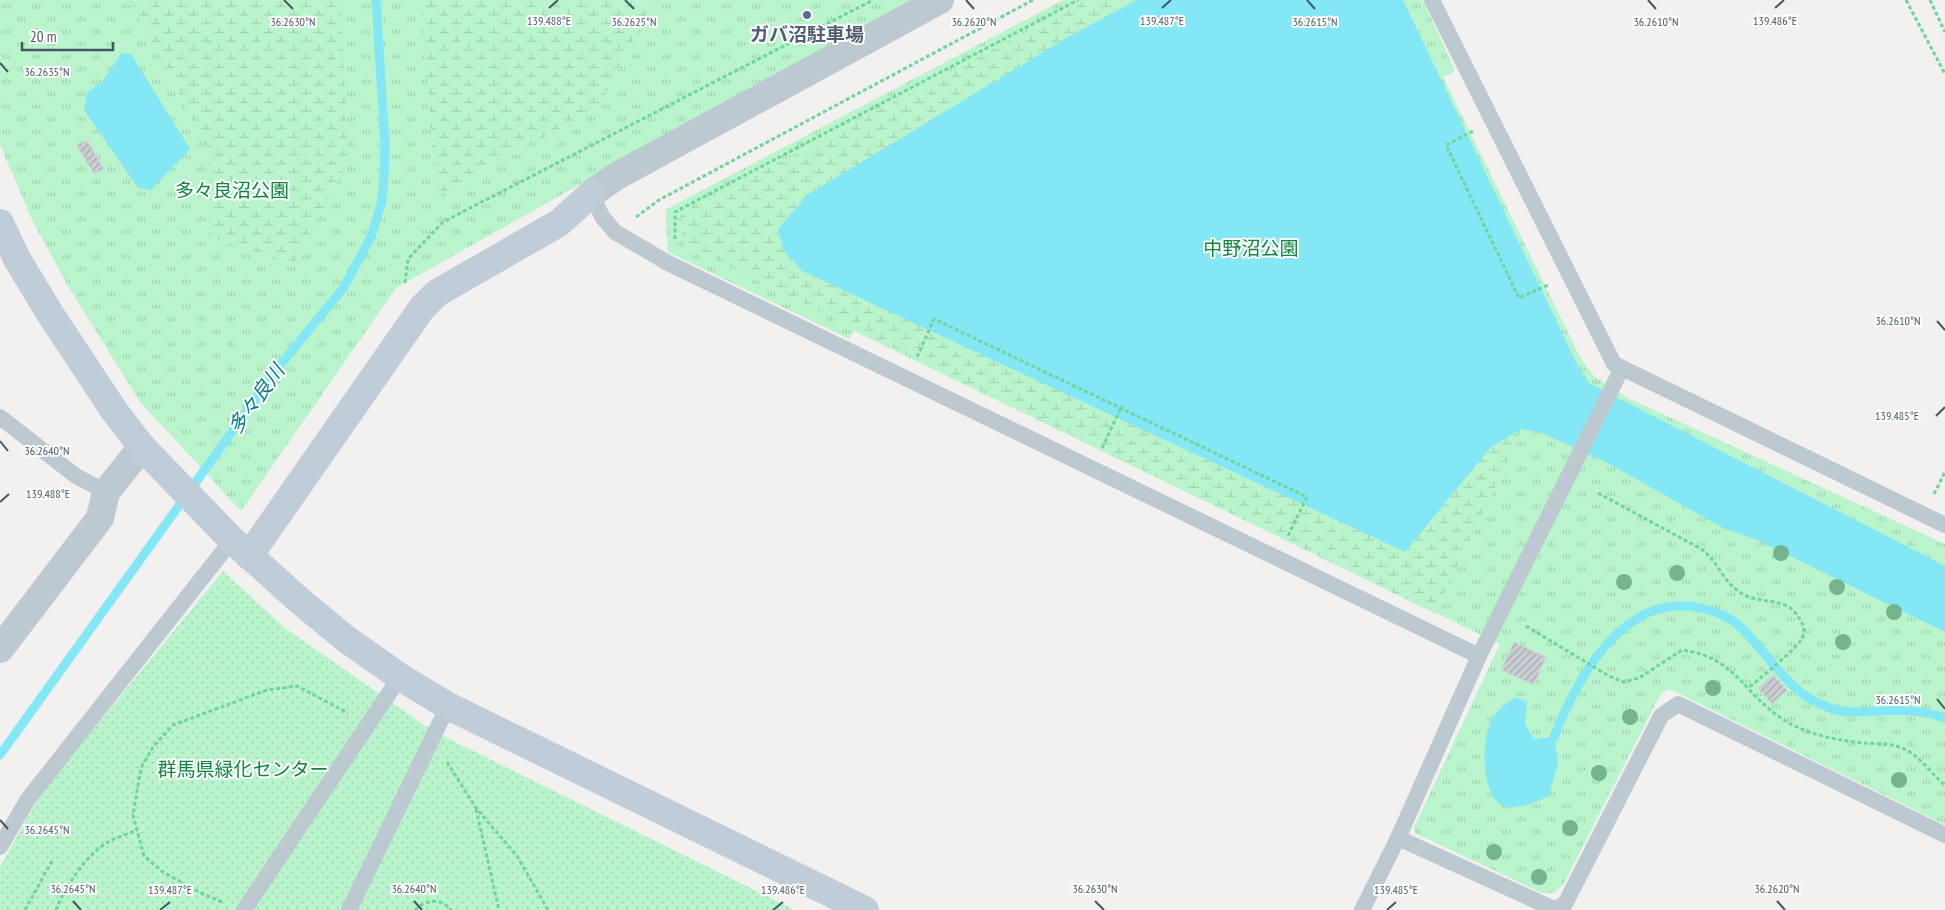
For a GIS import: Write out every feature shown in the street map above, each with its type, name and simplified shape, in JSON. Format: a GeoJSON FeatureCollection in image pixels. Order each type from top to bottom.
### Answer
{"type":"FeatureCollection","features":[{"type":"Feature","properties":{"kind":"street"},"geometry":{"type":"LineString","coordinates":[[234,542],[422,308],[437,294],[559,223],[591,194],[615,178],[940,0]]}},
{"type":"Feature","properties":{"kind":"street"},"geometry":{"type":"LineString","coordinates":[[0,222],[17,259],[49,312],[116,412],[148,452],[234,542],[346,639],[400,677],[448,706],[865,910]]}},
{"type":"Feature","properties":{"kind":"street"},"geometry":{"type":"LineString","coordinates":[[0,649],[100,518],[106,492],[148,452]]}},
{"type":"Feature","properties":{"kind":"lane"},"geometry":{"type":"LineString","coordinates":[[1432,0],[1608,356],[1614,364],[1945,525]]}},
{"type":"Feature","properties":{"kind":"lane"},"geometry":{"type":"LineString","coordinates":[[591,194],[603,218],[615,232],[668,263],[1480,656]]}},
{"type":"Feature","properties":{"kind":"lane"},"geometry":{"type":"LineString","coordinates":[[1362,910],[1398,838],[1480,656],[1622,368]]}},
{"type":"Feature","properties":{"kind":"lane"},"geometry":{"type":"LineString","coordinates":[[0,417],[76,476],[106,492]]}},
{"type":"Feature","properties":{"kind":"lane"},"geometry":{"type":"LineString","coordinates":[[0,847],[28,799],[234,542]]}},
{"type":"Feature","properties":{"kind":"lane"},"geometry":{"type":"LineString","coordinates":[[244,910],[400,677]]}},
{"type":"Feature","properties":{"kind":"lane"},"geometry":{"type":"LineString","coordinates":[[1398,838],[1554,909],[1565,904],[1661,716],[1678,704],[1945,835]]}},
{"type":"Feature","properties":{"kind":"lane"},"geometry":{"type":"LineString","coordinates":[[349,910],[448,706]]}},
{"type":"Feature","properties":{"kind":"path"},"geometry":{"type":"LineString","coordinates":[[404,289],[408,259],[443,222],[873,0]]}},
{"type":"Feature","properties":{"kind":"path"},"geometry":{"type":"LineString","coordinates":[[615,232],[659,200],[1033,0]]}},
{"type":"Feature","properties":{"kind":"path"},"geometry":{"type":"LineString","coordinates":[[675,240],[675,212],[1078,0]]}},
{"type":"Feature","properties":{"kind":"path"},"geometry":{"type":"LineString","coordinates":[[1906,0],[1945,74]]}},
{"type":"Feature","properties":{"kind":"path"},"geometry":{"type":"LineString","coordinates":[[1930,0],[1945,32]]}},
{"type":"Feature","properties":{"kind":"path"},"geometry":{"type":"LineString","coordinates":[[1476,130],[1446,145],[1519,298],[1553,282]]}},
{"type":"Feature","properties":{"kind":"path"},"geometry":{"type":"LineString","coordinates":[[920,350],[934,319],[1308,496],[1291,530]]}},
{"type":"Feature","properties":{"kind":"path"},"geometry":{"type":"LineString","coordinates":[[1106,439],[1121,408]]}},
{"type":"Feature","properties":{"kind":"path"},"geometry":{"type":"LineString","coordinates":[[1598,493],[1703,550],[1712,558],[1727,580],[1738,591],[1764,602],[1776,602],[1788,606],[1803,624],[1803,637],[1796,646],[1748,688]]}},
{"type":"Feature","properties":{"kind":"path"},"geometry":{"type":"LineString","coordinates":[[1526,626],[1609,676],[1623,682],[1639,678],[1682,650],[1696,652],[1718,661],[1733,671],[1763,705],[1804,731],[1819,736],[1900,747],[1916,756],[1945,785]]}},
{"type":"Feature","properties":{"kind":"path"},"geometry":{"type":"LineString","coordinates":[[225,904],[163,872],[144,856],[133,815],[141,768],[153,747],[174,725],[267,690],[297,686],[369,724]]}},
{"type":"Feature","properties":{"kind":"path"},"geometry":{"type":"LineString","coordinates":[[432,738],[476,808],[517,856],[548,910]]}},
{"type":"Feature","properties":{"kind":"path"},"geometry":{"type":"LineString","coordinates":[[476,808],[499,910]]}},
{"type":"Feature","properties":{"kind":"path"},"geometry":{"type":"LineString","coordinates":[[56,910],[61,896],[86,861],[107,842],[137,830]]}},
{"type":"Feature","properties":{"kind":"path"},"geometry":{"type":"LineString","coordinates":[[25,910],[52,860]]}},
{"type":"Feature","properties":{"kind":"path"},"geometry":{"type":"LineString","coordinates":[[415,910],[422,903],[437,901],[450,907],[451,910]]}},
{"type":"Feature","properties":{"kind":"green space","name":"多々良沼公園"},"geometry":{"type":"Polygon","coordinates":[[[0,0],[917,0],[735,97],[396,288],[241,511],[140,402],[68,286],[33,222],[0,145],[0,0]]]}},
{"type":"Feature","properties":{"kind":"green space"},"geometry":{"type":"Polygon","coordinates":[[[130,0],[341,0],[348,161],[294,263],[209,238],[210,153],[130,0]]]}},
{"type":"Feature","properties":{"kind":"green space"},"geometry":{"type":"Polygon","coordinates":[[[421,0],[655,0],[598,107],[436,198],[421,0]]]}},
{"type":"Feature","properties":{"kind":"green space","name":"中野沼公園"},"geometry":{"type":"Polygon","coordinates":[[[1063,0],[1423,0],[1455,71],[1443,77],[1581,359],[1595,377],[1628,398],[1945,544],[1945,825],[1667,689],[1659,697],[1563,885],[1554,893],[1542,893],[1415,833],[1414,827],[1500,644],[854,331],[849,339],[668,252],[665,210],[1063,0]]]}},
{"type":"Feature","properties":{"kind":"green space"},"geometry":{"type":"Polygon","coordinates":[[[1086,0],[1137,0],[1068,37],[1405,552],[1491,447],[1521,429],[1517,442],[1434,613],[683,244],[681,214],[1086,0]]]}},
{"type":"Feature","properties":{"kind":"green space","name":"群馬県緑化センター"},"geometry":{"type":"Polygon","coordinates":[[[223,571],[285,628],[424,725],[795,910],[0,910],[0,867],[41,793],[223,571]]]}},
{"type":"Feature","properties":{"kind":"water"},"geometry":{"type":"Polygon","coordinates":[[[1137,0],[1403,0],[1576,362],[1589,383],[1945,566],[1945,632],[1755,539],[1725,529],[1604,461],[1539,432],[1521,429],[1491,447],[1405,552],[802,271],[784,251],[778,229],[807,195],[1068,37],[1137,0]]]}},
{"type":"Feature","properties":{"kind":"water"},"geometry":{"type":"Polygon","coordinates":[[[122,53],[131,54],[190,149],[151,190],[138,188],[84,110],[87,93],[103,80],[122,53]]]}},
{"type":"Feature","properties":{"kind":"water"},"geometry":{"type":"Polygon","coordinates":[[[1515,697],[1527,702],[1525,724],[1534,739],[1554,737],[1558,762],[1549,796],[1519,807],[1508,807],[1499,803],[1492,795],[1485,770],[1485,756],[1488,730],[1493,717],[1515,697]]]}},
{"type":"Feature","properties":{"kind":"building"},"geometry":{"type":"Polygon","coordinates":[[[87,140],[104,169],[94,174],[77,146],[87,140]]]}},
{"type":"Feature","properties":{"kind":"building"},"geometry":{"type":"Polygon","coordinates":[[[1514,642],[1546,657],[1534,685],[1501,670],[1514,642]]]}},
{"type":"Feature","properties":{"kind":"building"},"geometry":{"type":"Polygon","coordinates":[[[1773,675],[1787,690],[1772,704],[1758,688],[1773,675]]]}},
{"type":"Feature","properties":{"kind":"waterway","name":"多々良川"},"geometry":{"type":"LineString","coordinates":[[0,755],[277,369],[344,287],[371,237],[382,201],[385,144],[376,0]]}},
{"type":"Feature","properties":{"kind":"waterway"},"geometry":{"type":"LineString","coordinates":[[1554,737],[1575,691],[1605,646],[1624,628],[1645,614],[1669,607],[1700,608],[1717,613],[1733,621],[1795,688],[1829,708],[1849,712],[1912,711],[1945,718]]}},
{"type":"Feature","properties":{"kind":"place","name":"ガバ沼駐車場"},"geometry":{"type":"Point","coordinates":[807,15]}}]}
